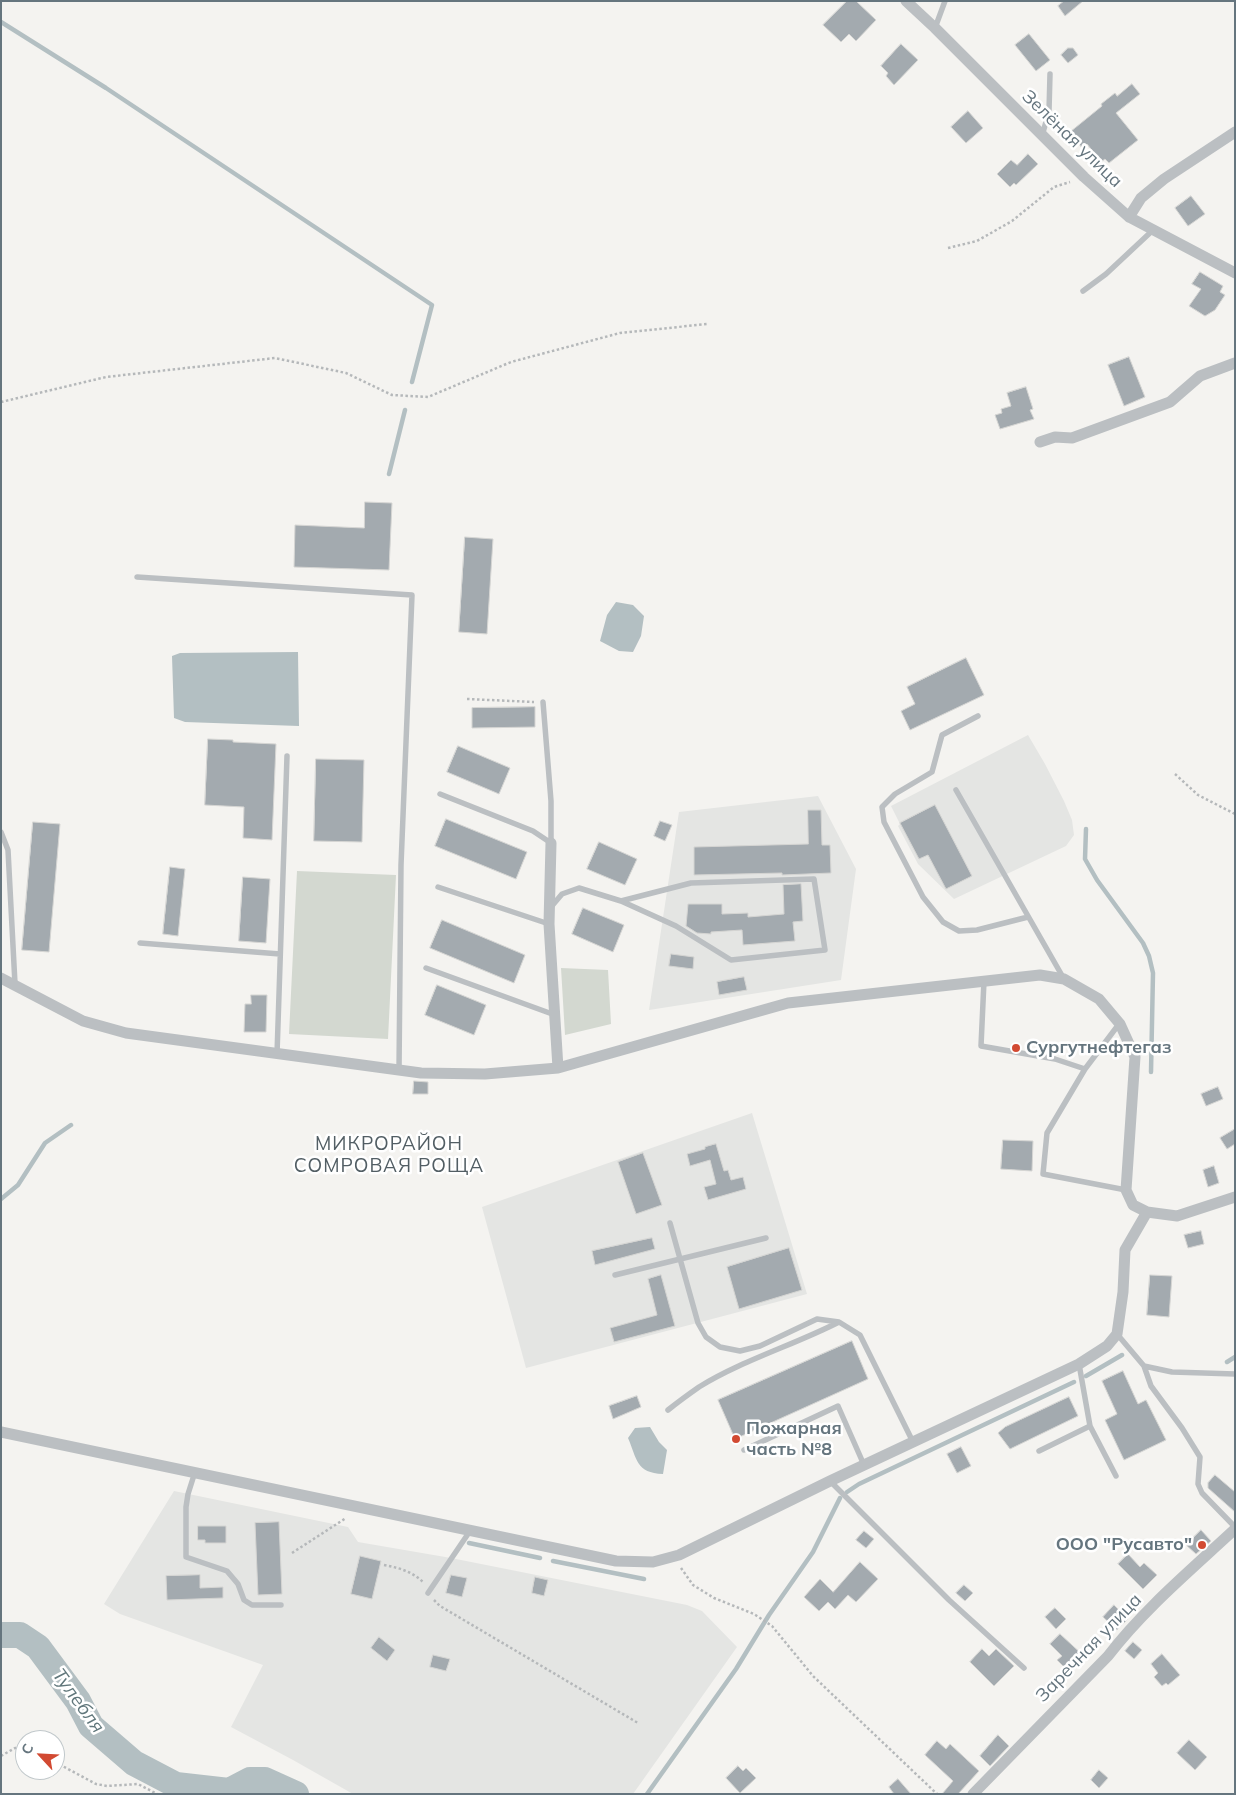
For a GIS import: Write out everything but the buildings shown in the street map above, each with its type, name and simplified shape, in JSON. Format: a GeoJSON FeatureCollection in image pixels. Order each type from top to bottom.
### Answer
{"type":"FeatureCollection","features":[{"type":"Feature","properties":{"kind":"street","name":"Зелёная улица"},"geometry":{"type":"LineString","coordinates":[[906,1],[1084,178],[1129,217],[1235,273]]}},
{"type":"Feature","properties":{"kind":"street"},"geometry":{"type":"LineString","coordinates":[[1129,217],[1141,198],[1164,179],[1235,132]]}},
{"type":"Feature","properties":{"kind":"street"},"geometry":{"type":"LineString","coordinates":[[1040,442],[1055,437],[1072,438],[1170,402],[1200,376],[1235,363]]}},
{"type":"Feature","properties":{"kind":"street"},"geometry":{"type":"LineString","coordinates":[[551,843],[549,924],[558,1068]]}},
{"type":"Feature","properties":{"kind":"street"},"geometry":{"type":"LineString","coordinates":[[1,978],[83,1021],[126,1033],[421,1073],[485,1074],[558,1068],[788,1003],[1040,975],[1064,979],[1099,1000],[1120,1024],[1135,1056],[1126,1190],[1133,1205],[1147,1212],[1177,1216],[1235,1197]]}},
{"type":"Feature","properties":{"kind":"street"},"geometry":{"type":"LineString","coordinates":[[1,1432],[616,1561],[653,1562],[679,1556],[830,1481],[1079,1364],[1107,1346],[1118,1334],[1125,1250],[1147,1212]]}},
{"type":"Feature","properties":{"kind":"street","name":"Заречная улица"},"geometry":{"type":"LineString","coordinates":[[973,1794],[1108,1656],[1154,1605],[1235,1528]]}},
{"type":"Feature","properties":{"kind":"lane"},"geometry":{"type":"LineString","coordinates":[[935,28],[945,1]]}},
{"type":"Feature","properties":{"kind":"lane"},"geometry":{"type":"LineString","coordinates":[[1042,136],[1049,111],[1050,74]]}},
{"type":"Feature","properties":{"kind":"lane"},"geometry":{"type":"LineString","coordinates":[[1083,291],[1106,274],[1152,230]]}},
{"type":"Feature","properties":{"kind":"lane"},"geometry":{"type":"LineString","coordinates":[[137,577],[412,595],[401,865],[398,1070]]}},
{"type":"Feature","properties":{"kind":"lane"},"geometry":{"type":"LineString","coordinates":[[543,702],[551,801],[551,843]]}},
{"type":"Feature","properties":{"kind":"lane"},"geometry":{"type":"LineString","coordinates":[[978,716],[942,735],[932,772],[888,800],[882,807],[884,822],[923,897],[943,922],[960,931],[977,930],[1028,917]]}},
{"type":"Feature","properties":{"kind":"lane"},"geometry":{"type":"LineString","coordinates":[[277,1054],[287,756]]}},
{"type":"Feature","properties":{"kind":"lane"},"geometry":{"type":"LineString","coordinates":[[956,790],[1064,979]]}},
{"type":"Feature","properties":{"kind":"lane"},"geometry":{"type":"LineString","coordinates":[[440,794],[533,831],[551,843]]}},
{"type":"Feature","properties":{"kind":"lane"},"geometry":{"type":"LineString","coordinates":[[1,832],[8,850],[15,984]]}},
{"type":"Feature","properties":{"kind":"lane"},"geometry":{"type":"LineString","coordinates":[[550,907],[562,894],[579,888],[621,901],[676,926],[731,960],[824,950],[814,879],[691,883],[621,901]]}},
{"type":"Feature","properties":{"kind":"lane"},"geometry":{"type":"LineString","coordinates":[[438,887],[549,924]]}},
{"type":"Feature","properties":{"kind":"lane"},"geometry":{"type":"LineString","coordinates":[[140,943],[280,954]]}},
{"type":"Feature","properties":{"kind":"lane"},"geometry":{"type":"LineString","coordinates":[[426,968],[555,1015]]}},
{"type":"Feature","properties":{"kind":"lane"},"geometry":{"type":"LineString","coordinates":[[984,981],[982,1046],[1055,1059],[1084,1069]]}},
{"type":"Feature","properties":{"kind":"lane"},"geometry":{"type":"LineString","coordinates":[[1120,1024],[1084,1069],[1047,1133],[1043,1174],[1126,1190]]}},
{"type":"Feature","properties":{"kind":"lane"},"geometry":{"type":"LineString","coordinates":[[670,1223],[698,1323],[706,1337],[720,1347],[740,1351],[760,1346],[817,1319],[839,1322],[860,1334],[913,1442]]}},
{"type":"Feature","properties":{"kind":"lane"},"geometry":{"type":"LineString","coordinates":[[615,1275],[766,1238]]}},
{"type":"Feature","properties":{"kind":"lane"},"geometry":{"type":"LineString","coordinates":[[668,1410],[708,1383],[839,1322]]}},
{"type":"Feature","properties":{"kind":"lane"},"geometry":{"type":"LineString","coordinates":[[1118,1334],[1144,1366],[1151,1386],[1182,1428],[1200,1457],[1198,1484],[1202,1494],[1235,1528]]}},
{"type":"Feature","properties":{"kind":"lane"},"geometry":{"type":"LineString","coordinates":[[1079,1364],[1090,1426],[1116,1476]]}},
{"type":"Feature","properties":{"kind":"lane"},"geometry":{"type":"LineString","coordinates":[[1144,1366],[1172,1372],[1235,1374]]}},
{"type":"Feature","properties":{"kind":"lane"},"geometry":{"type":"LineString","coordinates":[[744,1450],[838,1406],[864,1465]]}},
{"type":"Feature","properties":{"kind":"lane"},"geometry":{"type":"LineString","coordinates":[[1038,1451],[1090,1426]]}},
{"type":"Feature","properties":{"kind":"lane"},"geometry":{"type":"LineString","coordinates":[[195,1472],[186,1507],[186,1557],[227,1571],[238,1584],[244,1600],[252,1605],[281,1605]]}},
{"type":"Feature","properties":{"kind":"lane"},"geometry":{"type":"LineString","coordinates":[[830,1481],[949,1600],[1024,1668]]}},
{"type":"Feature","properties":{"kind":"lane"},"geometry":{"type":"LineString","coordinates":[[428,1593],[470,1530]]}},
{"type":"Feature","properties":{"kind":"path"},"geometry":{"type":"LineString","coordinates":[[948,248],[977,241],[1012,221],[1054,186],[1084,178]]}},
{"type":"Feature","properties":{"kind":"path"},"geometry":{"type":"LineString","coordinates":[[1,402],[106,377],[275,358],[346,373],[392,395],[428,397],[511,362],[620,333],[707,324]]}},
{"type":"Feature","properties":{"kind":"path"},"geometry":{"type":"LineString","coordinates":[[467,700],[543,702]]}},
{"type":"Feature","properties":{"kind":"path"},"geometry":{"type":"LineString","coordinates":[[1175,774],[1198,795],[1235,814]]}},
{"type":"Feature","properties":{"kind":"path"},"geometry":{"type":"LineString","coordinates":[[292,1553],[347,1517],[352,1505]]}},
{"type":"Feature","properties":{"kind":"path"},"geometry":{"type":"LineString","coordinates":[[679,1556],[682,1571],[693,1585],[714,1598],[754,1614],[772,1626],[813,1676],[937,1794]]}},
{"type":"Feature","properties":{"kind":"path"},"geometry":{"type":"LineString","coordinates":[[384,1565],[399,1568],[416,1575],[425,1584],[428,1593],[440,1606],[638,1723]]}},
{"type":"Feature","properties":{"kind":"path"},"geometry":{"type":"LineString","coordinates":[[1,1756],[15,1748]]}},
{"type":"Feature","properties":{"kind":"path"},"geometry":{"type":"LineString","coordinates":[[65,1767],[96,1784],[107,1786],[138,1784],[157,1794]]}},
{"type":"Feature","properties":{"kind":"shaded area"},"geometry":{"type":"Polygon","coordinates":[[[616,602],[633,605],[644,616],[641,636],[633,652],[619,651],[600,641],[607,615],[616,602]]]}},
{"type":"Feature","properties":{"kind":"shaded area"},"geometry":{"type":"Polygon","coordinates":[[[298,652],[299,726],[185,722],[174,718],[172,656],[180,653],[298,652]]]}},
{"type":"Feature","properties":{"kind":"shaded area"},"geometry":{"type":"Polygon","coordinates":[[[1028,735],[1064,801],[1072,820],[1074,835],[1066,846],[954,899],[918,864],[898,826],[900,824],[891,806],[1028,735]]]}},
{"type":"Feature","properties":{"kind":"shaded area"},"geometry":{"type":"Polygon","coordinates":[[[818,796],[856,869],[841,980],[649,1010],[679,812],[818,796]]]}},
{"type":"Feature","properties":{"kind":"shaded area"},"geometry":{"type":"Polygon","coordinates":[[[297,871],[396,875],[388,1039],[289,1034],[297,871]]]}},
{"type":"Feature","properties":{"kind":"shaded area"},"geometry":{"type":"Polygon","coordinates":[[[561,968],[608,970],[611,1024],[565,1035],[561,968]]]}},
{"type":"Feature","properties":{"kind":"shaded area"},"geometry":{"type":"Polygon","coordinates":[[[752,1113],[807,1294],[526,1368],[482,1207],[752,1113]]]}},
{"type":"Feature","properties":{"kind":"shaded area"},"geometry":{"type":"Polygon","coordinates":[[[650,1427],[659,1442],[667,1450],[663,1474],[647,1471],[642,1468],[628,1438],[635,1428],[650,1427]]]}},
{"type":"Feature","properties":{"kind":"shaded area"},"geometry":{"type":"Polygon","coordinates":[[[174,1491],[348,1527],[358,1542],[451,1558],[687,1605],[702,1611],[737,1647],[633,1794],[353,1794],[231,1727],[263,1665],[120,1614],[104,1604],[174,1491]]]}},
{"type":"Feature","properties":{"kind":"waterway"},"geometry":{"type":"LineString","coordinates":[[1,22],[106,88],[432,305],[412,382]]}},
{"type":"Feature","properties":{"kind":"waterway"},"geometry":{"type":"LineString","coordinates":[[389,474],[405,410]]}},
{"type":"Feature","properties":{"kind":"waterway"},"geometry":{"type":"LineString","coordinates":[[1086,829],[1085,859],[1097,880],[1143,943],[1149,956],[1153,973],[1151,1072]]}},
{"type":"Feature","properties":{"kind":"waterway"},"geometry":{"type":"LineString","coordinates":[[1,1199],[18,1185],[45,1143],[71,1125]]}},
{"type":"Feature","properties":{"kind":"waterway"},"geometry":{"type":"LineString","coordinates":[[1086,1376],[1122,1355]]}},
{"type":"Feature","properties":{"kind":"waterway"},"geometry":{"type":"LineString","coordinates":[[1227,1362],[1235,1357]]}},
{"type":"Feature","properties":{"kind":"waterway"},"geometry":{"type":"LineString","coordinates":[[847,1492],[859,1484],[1074,1382]]}},
{"type":"Feature","properties":{"kind":"waterway"},"geometry":{"type":"LineString","coordinates":[[647,1794],[736,1669],[769,1615],[813,1552],[840,1498]]}},
{"type":"Feature","properties":{"kind":"waterway"},"geometry":{"type":"LineString","coordinates":[[469,1543],[540,1558]]}},
{"type":"Feature","properties":{"kind":"waterway"},"geometry":{"type":"LineString","coordinates":[[553,1561],[644,1579]]}},
{"type":"Feature","properties":{"kind":"waterway","name":"Тулебля"},"geometry":{"type":"LineString","coordinates":[[1,1635],[20,1635],[38,1647],[78,1701],[91,1726],[134,1763],[176,1785],[229,1791],[250,1780],[265,1780],[296,1794]]}},
{"type":"Feature","properties":{"kind":"place","name":"Сургутнефтегаз"},"geometry":{"type":"Point","coordinates":[1016,1048]}},
{"type":"Feature","properties":{"kind":"place","name":"Пожарная часть №8"},"geometry":{"type":"Point","coordinates":[736,1439]}},
{"type":"Feature","properties":{"kind":"place","name":"ООО \"Русавто\""},"geometry":{"type":"Point","coordinates":[1202,1545]}},
{"type":"Feature","properties":{"kind":"district","name":"МИКРОРАЙОН СОМРОВАЯ РОЩА"},"geometry":{"type":"Point","coordinates":[389,1155]}}]}
